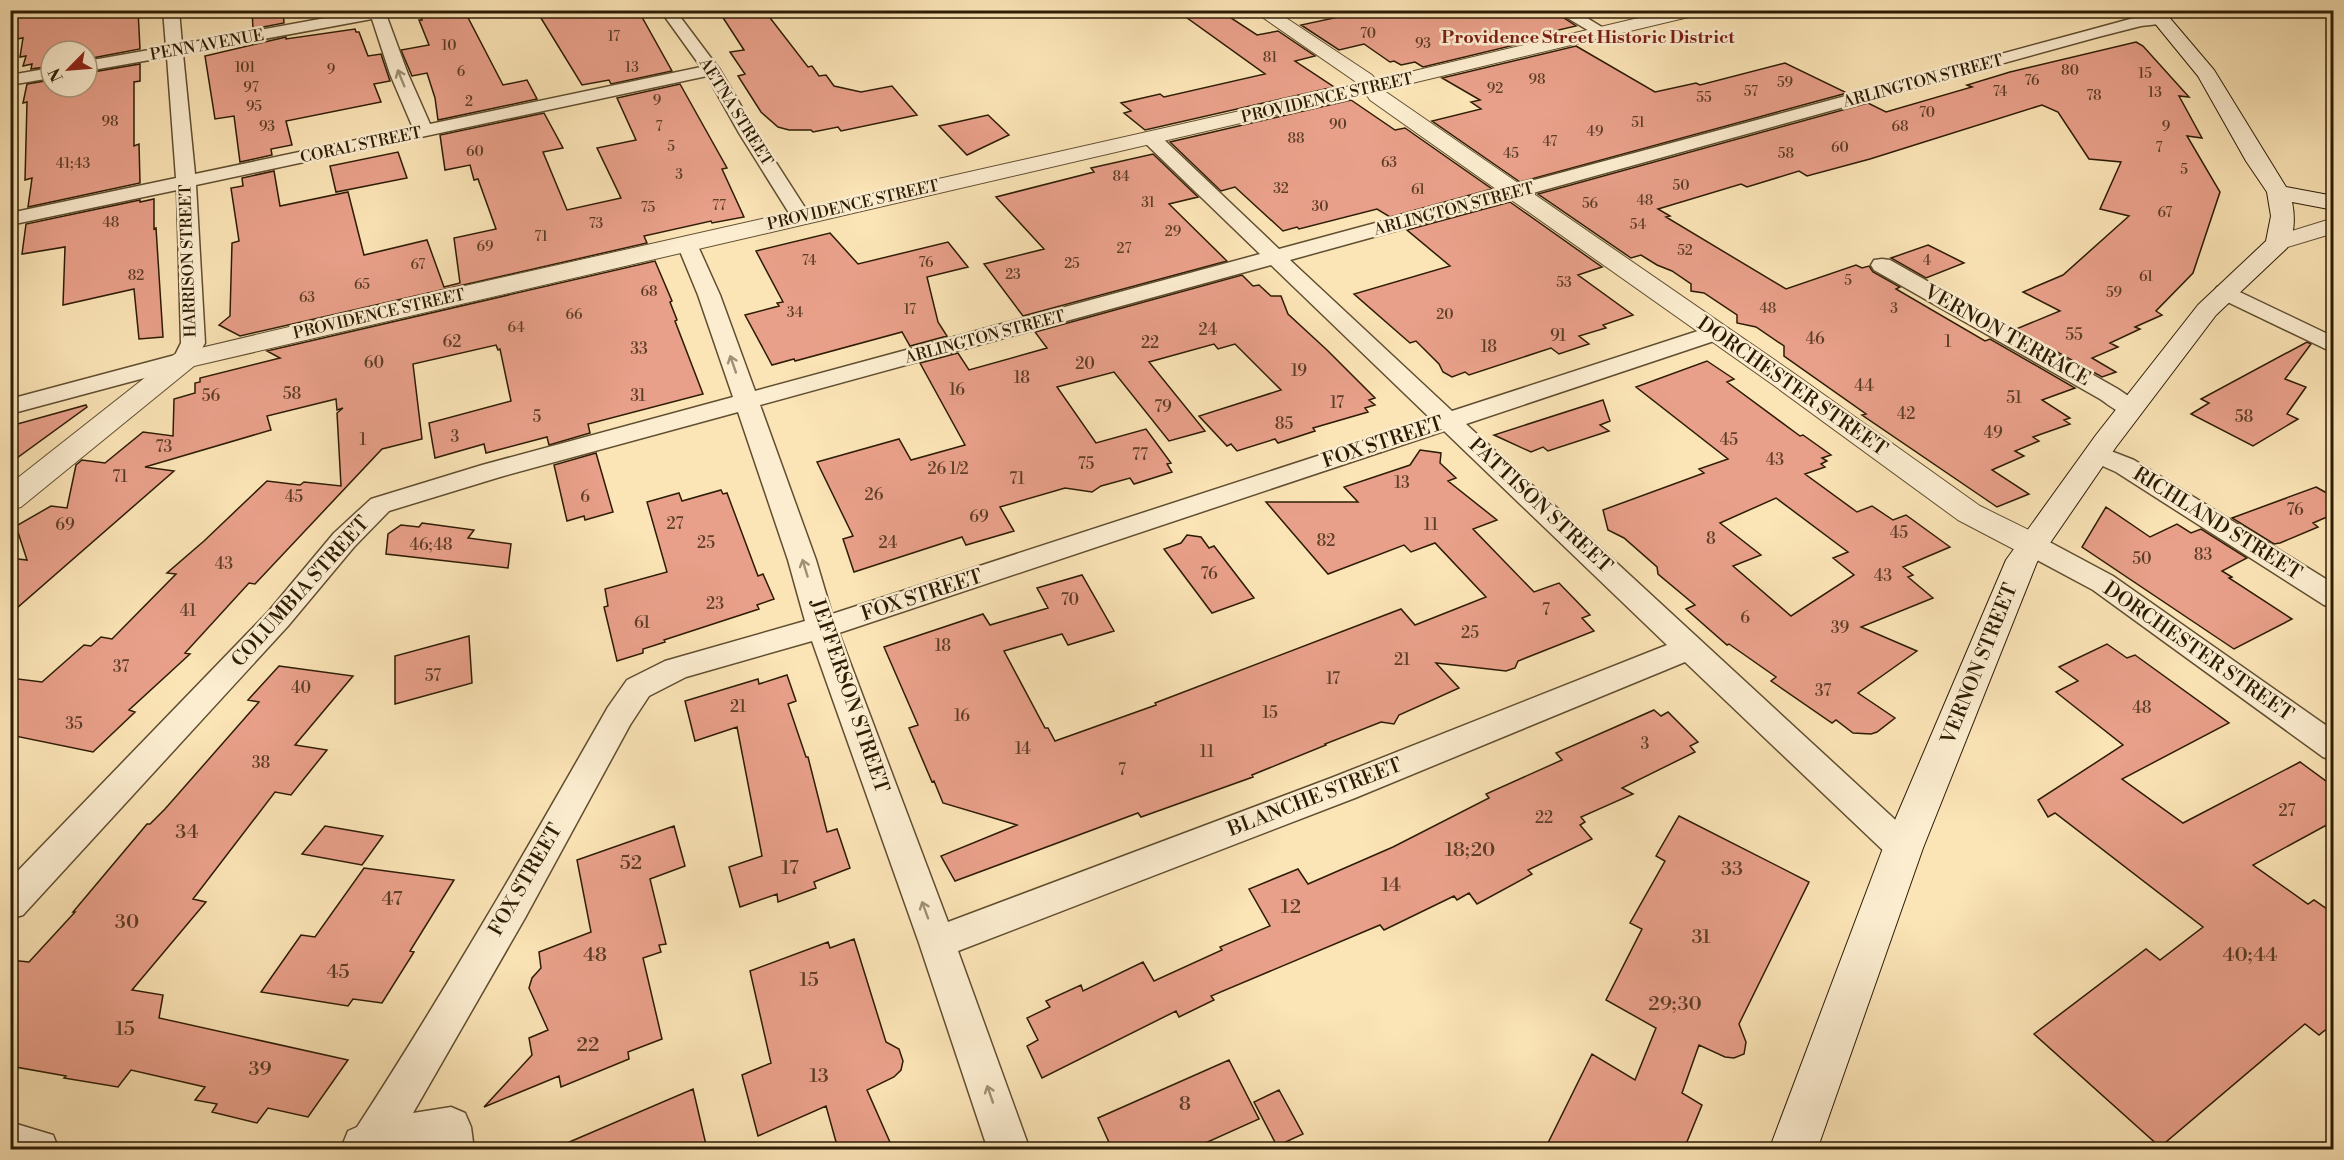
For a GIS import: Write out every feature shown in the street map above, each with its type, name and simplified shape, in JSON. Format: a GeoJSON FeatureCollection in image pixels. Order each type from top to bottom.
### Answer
{"type":"FeatureCollection","features":[{"type":"Feature","properties":{"kind":"street","name":"HARRISON STREET"},"geometry":{"type":"LineString","coordinates":[[10,500],[184,360],[193,343],[186,182],[171,10]]}},
{"type":"Feature","properties":{"kind":"street","name":"PENN AVENUE"},"geometry":{"type":"LineString","coordinates":[[99,64],[399,10]]}},
{"type":"Feature","properties":{"kind":"street","name":"AETNA STREET"},"geometry":{"type":"LineString","coordinates":[[667,10],[712,70],[748,133],[801,217]]}},
{"type":"Feature","properties":{"kind":"street","name":"DORCHESTER STREET"},"geometry":{"type":"LineString","coordinates":[[1261,10],[1363,78],[1377,96],[1969,513],[2103,583],[2334,748]]}},
{"type":"Feature","properties":{"kind":"street"},"geometry":{"type":"LineString","coordinates":[[1561,10],[1602,32]]}},
{"type":"Feature","properties":{"kind":"street","name":"PROVIDENCE STREET"},"geometry":{"type":"LineString","coordinates":[[10,407],[184,360],[801,217],[1152,139],[1692,11]]}},
{"type":"Feature","properties":{"kind":"street"},"geometry":{"type":"LineString","coordinates":[[378,12],[399,74],[424,131]]}},
{"type":"Feature","properties":{"kind":"street"},"geometry":{"type":"LineString","coordinates":[[2158,15],[2207,74],[2257,161],[2278,192],[2283,216],[2278,243],[2334,225]]}},
{"type":"Feature","properties":{"kind":"street","name":"ARLINGTON STREET"},"geometry":{"type":"LineString","coordinates":[[746,402],[2158,15]]}},
{"type":"Feature","properties":{"kind":"street","name":"CORAL STREET"},"geometry":{"type":"LineString","coordinates":[[10,219],[712,70]]}},
{"type":"Feature","properties":{"kind":"street"},"geometry":{"type":"LineString","coordinates":[[10,80],[39,75]]}},
{"type":"Feature","properties":{"kind":"street","name":"PATTISON STREET"},"geometry":{"type":"LineString","coordinates":[[1152,139],[1448,421],[1903,848]]}},
{"type":"Feature","properties":{"kind":"street"},"geometry":{"type":"LineString","coordinates":[[2278,192],[2334,202]]}},
{"type":"Feature","properties":{"kind":"street","name":"VERNON STREET"},"geometry":{"type":"LineString","coordinates":[[1793,1149],[1903,848],[2022,560],[2131,409],[2207,310],[2278,243]]}},
{"type":"Feature","properties":{"kind":"street","name":"JEFFERSON STREET"},"geometry":{"type":"LineString","coordinates":[[687,244],[709,295],[802,560],[822,628],[937,943],[1009,1149]]}},
{"type":"Feature","properties":{"kind":"street","name":"VERNON TERRACE"},"geometry":{"type":"LineString","coordinates":[[1882,265],[2109,394],[2131,409]]}},
{"type":"Feature","properties":{"kind":"street"},"geometry":{"type":"LineString","coordinates":[[2225,292],[2334,345]]}},
{"type":"Feature","properties":{"kind":"street","name":"FOX STREET"},"geometry":{"type":"LineString","coordinates":[[365,1147],[512,907],[619,716],[638,688],[676,669],[822,628],[1715,333]]}},
{"type":"Feature","properties":{"kind":"street","name":"COLUMBIA STREET"},"geometry":{"type":"LineString","coordinates":[[10,904],[278,619],[344,540],[380,505],[459,480],[746,402]]}},
{"type":"Feature","properties":{"kind":"street","name":"RICHLAND STREET"},"geometry":{"type":"LineString","coordinates":[[2098,454],[2125,466],[2334,598]]}},
{"type":"Feature","properties":{"kind":"street","name":"BLANCHE STREET"},"geometry":{"type":"LineString","coordinates":[[937,943],[1343,788],[1691,647]]}},
{"type":"Feature","properties":{"kind":"street"},"geometry":{"type":"LineString","coordinates":[[365,1147],[451,1127],[453,1149]]}},
{"type":"Feature","properties":{"kind":"street"},"geometry":{"type":"LineString","coordinates":[[10,1143],[38,1149]]}},
{"type":"Feature","properties":{"kind":"building"},"geometry":{"type":"Polygon","coordinates":[[[10,10],[138,10],[140,49],[99,57],[99,39],[39,39],[39,68],[31,69],[32,64],[23,66],[26,56],[20,57],[23,38],[10,40],[10,10]]]}},
{"type":"Feature","properties":{"kind":"building"},"geometry":{"type":"Polygon","coordinates":[[[252,10],[283,10],[284,23],[253,29],[252,10]]]}},
{"type":"Feature","properties":{"kind":"building"},"geometry":{"type":"Polygon","coordinates":[[[449,10],[464,10],[503,85],[527,80],[537,99],[438,120],[435,98],[427,73],[412,76],[401,50],[429,45],[419,20],[422,20],[421,16],[449,10]]]}},
{"type":"Feature","properties":{"kind":"building"},"geometry":{"type":"Polygon","coordinates":[[[536,10],[638,10],[672,71],[611,84],[609,80],[582,85],[536,10]]]}},
{"type":"Feature","properties":{"kind":"building"},"geometry":{"type":"Polygon","coordinates":[[[718,10],[764,10],[808,67],[812,66],[819,76],[826,75],[834,86],[861,92],[892,86],[917,115],[841,131],[838,127],[813,132],[778,127],[761,112],[738,76],[745,74],[730,52],[744,50],[718,10]]]}},
{"type":"Feature","properties":{"kind":"building"},"geometry":{"type":"Polygon","coordinates":[[[1176,10],[1219,10],[1257,35],[1278,31],[1315,56],[1295,61],[1334,87],[1145,130],[1124,113],[1131,111],[1121,103],[1160,94],[1164,97],[1265,74],[1176,10]]]}},
{"type":"Feature","properties":{"kind":"building"},"geometry":{"type":"Polygon","coordinates":[[[1371,10],[1552,10],[1576,26],[1550,32],[1556,35],[1423,67],[1415,62],[1401,65],[1394,61],[1390,62],[1364,44],[1339,50],[1301,25],[1371,10]]]}},
{"type":"Feature","properties":{"kind":"building"},"geometry":{"type":"Polygon","coordinates":[[[355,29],[359,32],[368,56],[381,54],[390,81],[374,84],[381,102],[286,121],[292,145],[271,149],[272,155],[240,162],[234,116],[215,119],[205,56],[286,37],[286,39],[355,29]]]}},
{"type":"Feature","properties":{"kind":"building"},"geometry":{"type":"Polygon","coordinates":[[[2136,42],[2143,46],[2189,97],[2179,96],[2202,138],[2187,136],[2220,192],[2193,273],[2156,311],[2162,315],[2135,327],[2140,329],[2110,343],[2118,347],[2092,358],[2116,372],[2102,377],[2016,329],[2060,311],[2023,292],[2063,275],[2129,216],[2100,209],[2121,162],[2089,159],[2058,112],[2042,105],[1870,159],[1807,176],[1799,171],[1747,187],[1741,184],[1658,209],[1670,216],[1666,217],[1786,289],[1856,265],[1862,268],[1869,266],[1873,272],[1900,287],[1896,289],[1985,341],[1990,339],[2075,388],[2042,400],[2070,418],[2064,420],[2070,424],[2033,437],[2039,441],[2015,451],[2024,456],[1992,470],[2029,494],[1997,507],[1862,415],[1866,414],[1784,356],[1784,346],[1756,327],[1737,323],[1737,315],[1704,293],[1691,291],[1691,284],[1672,271],[1641,255],[1631,258],[1538,194],[1868,103],[1886,112],[1972,87],[1967,85],[2010,72],[2136,42]]]}},
{"type":"Feature","properties":{"kind":"building"},"geometry":{"type":"Polygon","coordinates":[[[1576,46],[1655,92],[1696,83],[1700,85],[1785,63],[1847,93],[1520,182],[1432,121],[1481,109],[1471,102],[1480,100],[1442,78],[1576,46]]]}},
{"type":"Feature","properties":{"kind":"building"},"geometry":{"type":"Polygon","coordinates":[[[140,64],[140,81],[134,82],[134,146],[139,144],[140,183],[28,207],[32,178],[25,180],[27,102],[23,103],[27,84],[39,82],[39,99],[99,99],[99,71],[140,64]]]}},
{"type":"Feature","properties":{"kind":"building"},"geometry":{"type":"Polygon","coordinates":[[[680,84],[727,168],[722,169],[744,217],[712,223],[711,221],[644,236],[647,243],[240,336],[219,325],[230,316],[232,243],[239,241],[231,188],[243,186],[242,178],[274,171],[280,206],[348,192],[364,255],[427,240],[444,287],[460,283],[454,238],[496,229],[478,179],[474,180],[470,165],[445,170],[440,135],[544,113],[563,148],[543,152],[567,210],[621,198],[597,148],[636,140],[617,98],[680,84]]]}},
{"type":"Feature","properties":{"kind":"building"},"geometry":{"type":"Polygon","coordinates":[[[1351,100],[1395,130],[1405,128],[1492,189],[1390,217],[1377,209],[1283,231],[1235,187],[1221,191],[1170,142],[1351,100]]]}},
{"type":"Feature","properties":{"kind":"building"},"geometry":{"type":"Polygon","coordinates":[[[988,115],[1009,135],[967,155],[939,126],[988,115]]]}},
{"type":"Feature","properties":{"kind":"building"},"geometry":{"type":"Polygon","coordinates":[[[398,152],[407,178],[336,192],[330,166],[398,152]]]}},
{"type":"Feature","properties":{"kind":"building"},"geometry":{"type":"Polygon","coordinates":[[[1153,154],[1198,197],[1169,204],[1227,261],[1023,316],[984,264],[1044,249],[996,197],[1094,172],[1091,168],[1153,154]]]}},
{"type":"Feature","properties":{"kind":"building"},"geometry":{"type":"Polygon","coordinates":[[[154,199],[154,229],[156,228],[163,337],[139,339],[134,289],[63,305],[65,247],[22,254],[26,224],[154,199]]]}},
{"type":"Feature","properties":{"kind":"building"},"geometry":{"type":"Polygon","coordinates":[[[1510,202],[1602,267],[1578,275],[1633,315],[1603,325],[1606,328],[1579,336],[1589,344],[1559,354],[1551,348],[1469,375],[1465,372],[1452,377],[1443,372],[1439,364],[1416,341],[1410,343],[1354,294],[1450,266],[1407,230],[1510,202]]]}},
{"type":"Feature","properties":{"kind":"building"},"geometry":{"type":"Polygon","coordinates":[[[830,233],[858,264],[948,242],[968,267],[927,277],[938,322],[947,336],[910,346],[902,332],[772,365],[745,315],[779,306],[777,303],[783,302],[756,251],[830,233]]]}},
{"type":"Feature","properties":{"kind":"building"},"geometry":{"type":"Polygon","coordinates":[[[1928,245],[1964,263],[1926,278],[1891,258],[1928,245]]]}},
{"type":"Feature","properties":{"kind":"building"},"geometry":{"type":"Polygon","coordinates":[[[655,261],[672,301],[670,302],[677,320],[675,321],[703,394],[588,424],[590,433],[549,445],[547,437],[486,453],[484,444],[435,458],[429,423],[511,401],[500,349],[498,350],[496,345],[413,364],[422,439],[382,449],[255,584],[249,583],[185,653],[190,654],[129,710],[135,712],[93,752],[10,735],[10,678],[42,682],[84,645],[91,646],[101,637],[112,639],[176,574],[167,573],[267,481],[341,486],[337,413],[343,408],[337,410],[336,399],[267,416],[271,430],[145,467],[174,471],[10,614],[10,558],[27,560],[16,526],[51,506],[67,508],[76,465],[82,460],[105,463],[143,432],[173,436],[174,399],[195,393],[195,383],[200,382],[200,378],[280,358],[267,351],[655,261]]]}},
{"type":"Feature","properties":{"kind":"building"},"geometry":{"type":"Polygon","coordinates":[[[1242,275],[1253,286],[1259,285],[1271,296],[1281,296],[1288,314],[1375,398],[1369,400],[1375,405],[1365,408],[1368,412],[1313,428],[1315,431],[1278,443],[1275,439],[1237,451],[1231,444],[1227,446],[1199,416],[1281,390],[1235,344],[1218,349],[1214,344],[1149,362],[1205,431],[1169,441],[1114,372],[1057,387],[1096,443],[1146,429],[1171,463],[1167,464],[1172,472],[1134,484],[1130,478],[1101,486],[1092,492],[1065,488],[1000,507],[1014,531],[966,545],[962,537],[854,572],[843,539],[853,536],[817,462],[899,439],[911,460],[965,445],[920,363],[958,353],[969,370],[1047,348],[1035,332],[1242,275]]]}},
{"type":"Feature","properties":{"kind":"building"},"geometry":{"type":"Polygon","coordinates":[[[2307,342],[2311,344],[2285,379],[2306,387],[2287,414],[2298,419],[2253,446],[2191,414],[2209,403],[2201,399],[2307,342]]]}},
{"type":"Feature","properties":{"kind":"building"},"geometry":{"type":"Polygon","coordinates":[[[1707,361],[1734,379],[1727,382],[1800,436],[1803,435],[1831,455],[1822,458],[1827,461],[1821,464],[1825,467],[1805,474],[1857,512],[1872,506],[1893,520],[1906,515],[1950,547],[1903,567],[1913,575],[1908,577],[1933,598],[1861,627],[1917,651],[1858,693],[1895,718],[1877,732],[1853,733],[1836,720],[1832,723],[1771,681],[1776,677],[1729,644],[1727,645],[1686,609],[1695,605],[1658,574],[1657,567],[1624,538],[1608,530],[1603,510],[1704,473],[1699,469],[1728,459],[1636,387],[1707,361]],[[1776,498],[1720,523],[1761,555],[1733,566],[1791,616],[1854,575],[1833,558],[1848,552],[1776,498]]]}},
{"type":"Feature","properties":{"kind":"building"},"geometry":{"type":"Polygon","coordinates":[[[1603,400],[1610,421],[1600,425],[1609,431],[1548,451],[1543,447],[1531,452],[1494,435],[1603,400]]]}},
{"type":"Feature","properties":{"kind":"building"},"geometry":{"type":"Polygon","coordinates":[[[86,405],[87,407],[10,463],[10,426],[86,405]]]}},
{"type":"Feature","properties":{"kind":"building"},"geometry":{"type":"Polygon","coordinates":[[[1420,450],[1441,453],[1440,463],[1456,478],[1448,481],[1497,520],[1473,529],[1534,592],[1559,583],[1590,615],[1582,618],[1594,631],[1518,661],[1515,668],[1506,671],[1436,663],[1459,688],[1399,715],[1394,724],[1381,722],[1252,775],[1253,777],[1141,817],[1138,813],[955,881],[941,856],[1017,825],[943,803],[909,728],[918,725],[884,647],[983,614],[990,625],[1048,608],[1037,588],[1082,575],[1114,631],[1068,645],[1062,634],[1004,651],[1045,728],[1048,728],[1055,741],[1156,705],[1155,703],[1401,609],[1415,625],[1486,597],[1435,543],[1411,552],[1404,545],[1328,574],[1266,502],[1358,502],[1344,487],[1410,465],[1420,450]]]}},
{"type":"Feature","properties":{"kind":"building"},"geometry":{"type":"Polygon","coordinates":[[[596,453],[613,512],[585,520],[584,516],[567,521],[554,465],[596,453]]]}},
{"type":"Feature","properties":{"kind":"building"},"geometry":{"type":"Polygon","coordinates":[[[2316,487],[2334,497],[2334,514],[2313,523],[2318,527],[2280,543],[2274,544],[2232,518],[2316,487]]]}},
{"type":"Feature","properties":{"kind":"building"},"geometry":{"type":"Polygon","coordinates":[[[721,490],[723,494],[727,493],[758,576],[763,574],[774,599],[757,605],[759,609],[664,640],[665,642],[643,649],[643,653],[617,661],[604,607],[608,606],[605,589],[667,572],[647,502],[679,493],[682,501],[721,490]]]}},
{"type":"Feature","properties":{"kind":"building"},"geometry":{"type":"Polygon","coordinates":[[[2106,507],[2150,537],[2177,524],[2191,533],[2201,529],[2247,558],[2222,571],[2232,577],[2229,578],[2292,619],[2234,649],[2082,547],[2106,507]]]}},
{"type":"Feature","properties":{"kind":"building"},"geometry":{"type":"Polygon","coordinates":[[[422,523],[474,530],[468,538],[511,544],[508,568],[386,554],[388,534],[401,525],[419,527],[422,523]]]}},
{"type":"Feature","properties":{"kind":"building"},"geometry":{"type":"Polygon","coordinates":[[[1187,535],[1201,537],[1209,548],[1214,546],[1254,598],[1212,613],[1164,549],[1181,543],[1187,535]]]}},
{"type":"Feature","properties":{"kind":"building"},"geometry":{"type":"Polygon","coordinates":[[[469,636],[472,683],[395,704],[395,656],[469,636]]]}},
{"type":"Feature","properties":{"kind":"building"},"geometry":{"type":"Polygon","coordinates":[[[2107,644],[2127,658],[2135,655],[2229,723],[2122,779],[2183,823],[2300,762],[2334,787],[2334,821],[2253,865],[2308,904],[2314,900],[2334,914],[2334,1023],[2319,1035],[2305,1024],[2160,1147],[2034,1034],[2146,949],[2160,960],[2203,927],[2055,813],[2048,817],[2038,800],[2123,745],[2056,692],[2078,681],[2059,667],[2107,644]]]}},
{"type":"Feature","properties":{"kind":"building"},"geometry":{"type":"Polygon","coordinates":[[[279,666],[353,676],[295,745],[327,750],[291,795],[275,792],[193,899],[206,902],[132,990],[163,995],[159,1018],[348,1060],[308,1117],[268,1108],[257,1123],[212,1112],[217,1104],[195,1100],[205,1087],[131,1070],[118,1087],[10,1066],[10,960],[29,962],[75,912],[73,912],[147,824],[150,824],[165,809],[259,702],[248,700],[279,666]]]}},
{"type":"Feature","properties":{"kind":"building"},"geometry":{"type":"Polygon","coordinates":[[[787,675],[796,701],[788,704],[806,757],[808,757],[827,832],[837,829],[850,868],[814,882],[816,888],[778,902],[777,894],[740,907],[729,867],[762,856],[737,727],[695,741],[685,701],[758,679],[759,684],[787,675]]]}},
{"type":"Feature","properties":{"kind":"building"},"geometry":{"type":"Polygon","coordinates":[[[1654,710],[1661,716],[1668,712],[1698,742],[1690,746],[1695,752],[1622,788],[1633,794],[1581,817],[1585,822],[1580,825],[1592,839],[1528,870],[1532,874],[1477,904],[1469,893],[1457,900],[1454,896],[1384,930],[1380,925],[1211,996],[1214,1000],[1179,1017],[1176,1011],[1042,1078],[1027,1046],[1038,1040],[1027,1018],[1050,1007],[1046,1001],[1081,985],[1083,991],[1143,962],[1154,981],[1222,950],[1220,947],[1270,926],[1249,889],[1298,869],[1308,884],[1393,847],[1489,798],[1486,794],[1562,760],[1556,753],[1654,710]]]}},
{"type":"Feature","properties":{"kind":"building"},"geometry":{"type":"Polygon","coordinates":[[[1679,816],[1809,882],[1739,1024],[1746,1042],[1744,1054],[1734,1058],[1725,1057],[1699,1045],[1682,1093],[1702,1105],[1684,1149],[1545,1149],[1592,1054],[1635,1080],[1656,1028],[1606,1000],[1642,929],[1630,923],[1665,861],[1656,856],[1679,816]]]}},
{"type":"Feature","properties":{"kind":"building"},"geometry":{"type":"Polygon","coordinates":[[[325,826],[383,836],[362,865],[302,854],[325,826]]]}},
{"type":"Feature","properties":{"kind":"building"},"geometry":{"type":"Polygon","coordinates":[[[674,826],[685,866],[650,879],[666,944],[659,945],[661,952],[643,958],[662,1039],[628,1052],[629,1059],[561,1087],[559,1076],[484,1107],[532,1055],[529,1038],[548,1030],[529,988],[532,978],[541,968],[539,952],[591,932],[577,860],[674,826]]]}},
{"type":"Feature","properties":{"kind":"building"},"geometry":{"type":"Polygon","coordinates":[[[364,868],[454,880],[410,951],[414,952],[382,1003],[353,999],[348,1006],[261,992],[301,935],[315,937],[364,868]]]}},
{"type":"Feature","properties":{"kind":"building"},"geometry":{"type":"Polygon","coordinates":[[[854,939],[886,1042],[899,1049],[903,1061],[901,1070],[894,1077],[867,1090],[893,1149],[838,1149],[826,1106],[758,1136],[742,1075],[771,1063],[750,971],[828,942],[830,948],[854,939]]]}},
{"type":"Feature","properties":{"kind":"building"},"geometry":{"type":"Polygon","coordinates":[[[1229,1060],[1259,1119],[1192,1149],[1112,1149],[1098,1118],[1229,1060]]]}},
{"type":"Feature","properties":{"kind":"building"},"geometry":{"type":"Polygon","coordinates":[[[693,1089],[707,1149],[553,1149],[693,1089]]]}},
{"type":"Feature","properties":{"kind":"building"},"geometry":{"type":"Polygon","coordinates":[[[1279,1090],[1303,1134],[1277,1146],[1254,1102],[1279,1090]]]}},
{"type":"Feature","properties":{"kind":"district","name":"Providence Street Historic District"},"geometry":{"type":"Point","coordinates":[1588,37]}}]}
